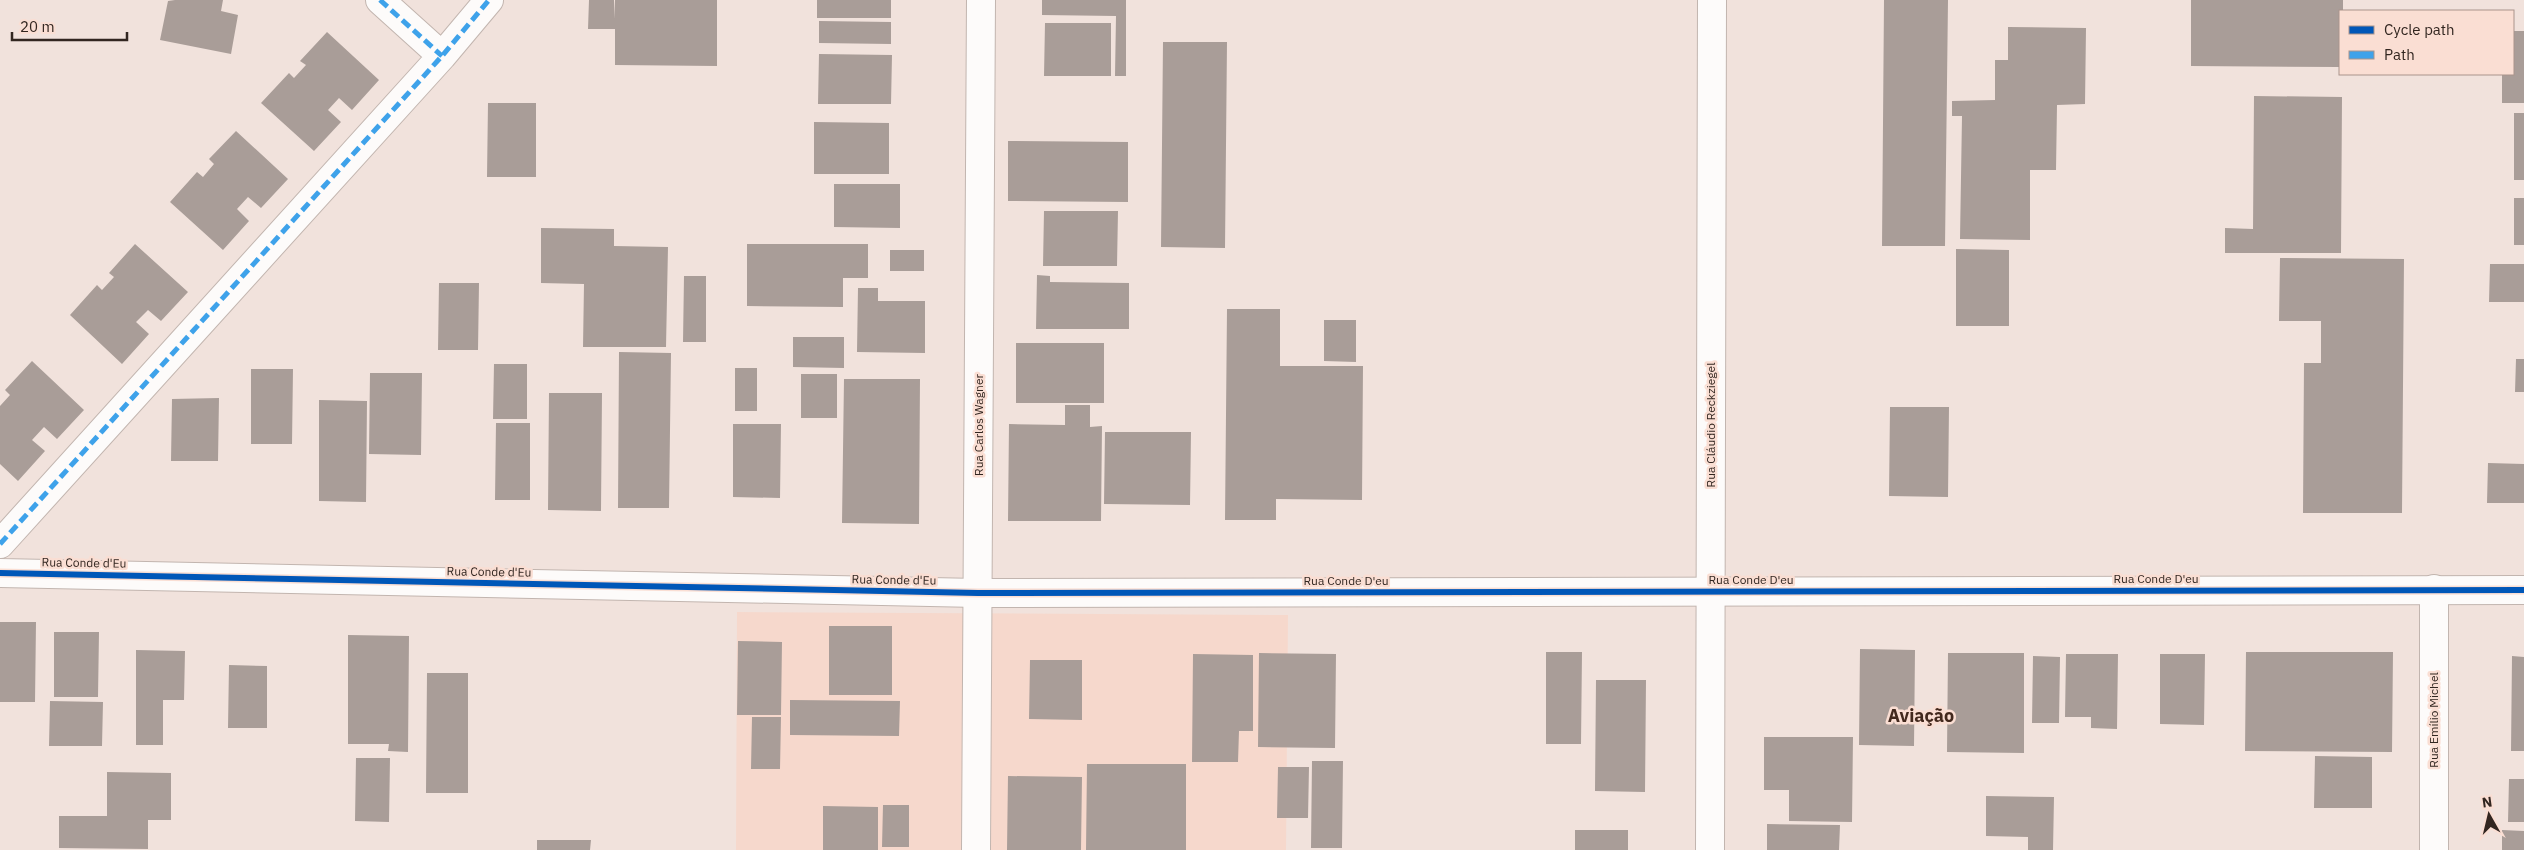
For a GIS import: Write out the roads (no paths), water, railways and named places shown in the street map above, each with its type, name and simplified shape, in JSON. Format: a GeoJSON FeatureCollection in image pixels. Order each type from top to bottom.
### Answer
{"type":"FeatureCollection","features":[{"type":"Feature","properties":{"kind":"street"},"geometry":{"type":"LineString","coordinates":[[380,0],[442,56]]}},
{"type":"Feature","properties":{"kind":"street"},"geometry":{"type":"LineString","coordinates":[[0,544],[442,56],[489,0]]}},
{"type":"Feature","properties":{"kind":"street","name":"Rua Carlos Wagner"},"geometry":{"type":"LineString","coordinates":[[976,850],[981,0]]}},
{"type":"Feature","properties":{"kind":"street","name":"Rua Cláudio Reckziegel"},"geometry":{"type":"LineString","coordinates":[[1710,850],[1712,0]]}},
{"type":"Feature","properties":{"kind":"street","name":"Rua Conde d'Eu"},"geometry":{"type":"LineString","coordinates":[[0,573],[978,594]]}},
{"type":"Feature","properties":{"kind":"street","name":"Rua Emílio Michel"},"geometry":{"type":"LineString","coordinates":[[2434,589],[2434,850]]}},
{"type":"Feature","properties":{"kind":"street","name":"Rua Conde D'eu"},"geometry":{"type":"LineString","coordinates":[[978,594],[2524,590]]}},
{"type":"Feature","properties":{"kind":"district","name":"Aviação"},"geometry":{"type":"Point","coordinates":[1921,716]}}]}
